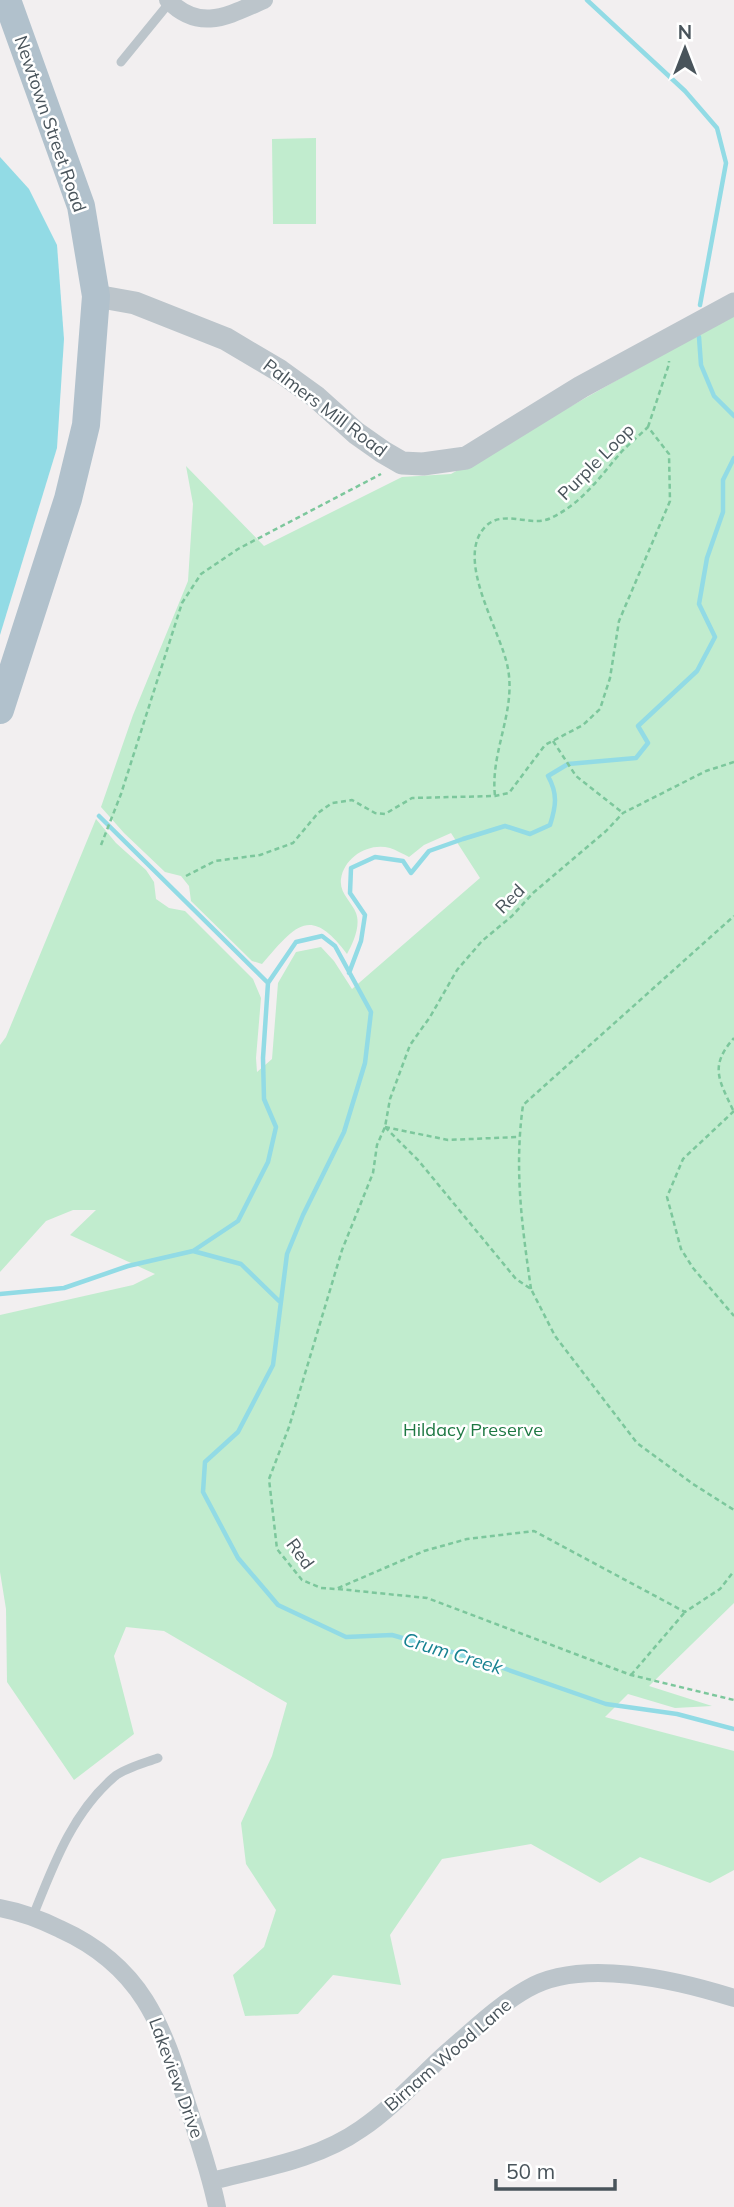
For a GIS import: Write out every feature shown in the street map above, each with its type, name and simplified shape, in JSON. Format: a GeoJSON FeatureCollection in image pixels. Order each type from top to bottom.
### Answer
{"type":"FeatureCollection","features":[{"type":"Feature","properties":{"kind":"main road","name":"Newtown Street Road"},"geometry":{"type":"LineString","coordinates":[[0,710],[68,499],[86,425],[96,296],[81,206],[7,0]]}},
{"type":"Feature","properties":{"kind":"street"},"geometry":{"type":"LineString","coordinates":[[169,1],[198,18],[219,19],[264,0]]}},
{"type":"Feature","properties":{"kind":"street","name":"Palmers Mill Road"},"geometry":{"type":"LineString","coordinates":[[96,296],[135,303],[226,339],[280,371],[316,397],[355,433],[402,463],[423,464],[466,458],[581,387],[734,304]]}},
{"type":"Feature","properties":{"kind":"street","name":"Lakeview Drive"},"geometry":{"type":"LineString","coordinates":[[0,1908],[33,1916],[85,1940],[118,1965],[139,1990],[163,2032],[212,2181],[217,2207]]}},
{"type":"Feature","properties":{"kind":"street","name":"Birnam Wood Lane"},"geometry":{"type":"LineString","coordinates":[[212,2181],[314,2155],[360,2130],[401,2097],[454,2047],[529,1988],[572,1973],[626,1974],[734,1998]]}},
{"type":"Feature","properties":{"kind":"lane"},"geometry":{"type":"LineString","coordinates":[[121,62],[169,1]]}},
{"type":"Feature","properties":{"kind":"lane"},"geometry":{"type":"LineString","coordinates":[[33,1916],[56,1859],[82,1811],[115,1775],[158,1758]]}},
{"type":"Feature","properties":{"kind":"path"},"geometry":{"type":"LineString","coordinates":[[648,427],[669,364],[664,342]]}},
{"type":"Feature","properties":{"kind":"path","name":"Purple Loop"},"geometry":{"type":"LineString","coordinates":[[648,427],[669,454],[670,502],[619,621],[610,678],[600,709],[583,725],[545,745],[509,793],[495,796],[496,760],[510,703],[508,668],[477,576],[476,543],[486,526],[503,517],[547,520],[571,508],[648,427]]}},
{"type":"Feature","properties":{"kind":"path"},"geometry":{"type":"LineString","coordinates":[[101,845],[182,603],[201,574],[239,549],[402,463]]}},
{"type":"Feature","properties":{"kind":"path"},"geometry":{"type":"LineString","coordinates":[[553,740],[574,773],[623,813]]}},
{"type":"Feature","properties":{"kind":"path","name":"Red"},"geometry":{"type":"LineString","coordinates":[[734,762],[706,771],[623,813],[606,831],[533,892],[512,916],[482,941],[457,970],[410,1045],[390,1099],[385,1127],[377,1145],[373,1173],[342,1250],[289,1427],[269,1479],[277,1549],[302,1580],[321,1588],[427,1598],[631,1675],[734,1700]]}},
{"type":"Feature","properties":{"kind":"path"},"geometry":{"type":"LineString","coordinates":[[186,876],[215,862],[260,855],[293,843],[318,813],[332,803],[352,800],[374,813],[384,814],[412,798],[495,796]]}},
{"type":"Feature","properties":{"kind":"path"},"geometry":{"type":"LineString","coordinates":[[734,916],[523,1105],[518,1137],[519,1206],[531,1289],[555,1336],[637,1443],[734,1510]]}},
{"type":"Feature","properties":{"kind":"path"},"geometry":{"type":"LineString","coordinates":[[734,1038],[721,1052],[719,1078],[734,1111],[683,1159],[667,1197],[681,1249],[693,1268],[734,1316]]}},
{"type":"Feature","properties":{"kind":"path"},"geometry":{"type":"LineString","coordinates":[[385,1127],[448,1140],[518,1137]]}},
{"type":"Feature","properties":{"kind":"path"},"geometry":{"type":"LineString","coordinates":[[385,1127],[418,1160],[516,1279],[531,1289]]}},
{"type":"Feature","properties":{"kind":"path"},"geometry":{"type":"LineString","coordinates":[[337,1589],[424,1551],[467,1539],[534,1531],[685,1612]]}},
{"type":"Feature","properties":{"kind":"path"},"geometry":{"type":"LineString","coordinates":[[631,1675],[685,1612],[720,1589],[734,1571]]}},
{"type":"Feature","properties":{"kind":"green space"},"geometry":{"type":"Polygon","coordinates":[[[316,138],[316,224],[273,224],[272,139],[316,138]]]}},
{"type":"Feature","properties":{"kind":"green space","name":"Hildacy Preserve"},"geometry":{"type":"Polygon","coordinates":[[[734,314],[734,1603],[649,1686],[712,1706],[675,1708],[628,1694],[605,1717],[734,1751],[734,1870],[710,1883],[640,1857],[600,1883],[531,1844],[442,1859],[390,1935],[401,1985],[333,1975],[298,2014],[245,2016],[233,1975],[264,1947],[276,1910],[246,1864],[241,1823],[272,1756],[287,1703],[164,1631],[126,1627],[114,1656],[134,1734],[74,1780],[7,1682],[6,1609],[0,1572],[0,1315],[133,1285],[155,1274],[70,1235],[96,1210],[73,1210],[46,1221],[0,1272],[0,1045],[6,1037],[96,819],[116,843],[146,870],[154,882],[156,899],[169,908],[185,911],[253,979],[261,998],[257,1072],[272,1059],[278,983],[296,952],[321,947],[334,961],[352,989],[480,878],[451,833],[424,845],[409,857],[390,848],[366,849],[347,864],[341,879],[342,889],[354,909],[358,923],[347,954],[323,929],[313,925],[303,926],[284,939],[262,964],[252,961],[191,901],[189,886],[181,876],[165,872],[101,807],[133,715],[188,581],[193,504],[186,466],[264,546],[402,477],[451,474],[734,314]]]}},
{"type":"Feature","properties":{"kind":"water"},"geometry":{"type":"Polygon","coordinates":[[[0,157],[29,189],[57,245],[64,339],[57,448],[0,635],[0,157]]]}},
{"type":"Feature","properties":{"kind":"waterway"},"geometry":{"type":"LineString","coordinates":[[587,0],[685,91],[717,128],[726,163],[700,305]]}},
{"type":"Feature","properties":{"kind":"waterway"},"geometry":{"type":"LineString","coordinates":[[699,337],[701,365],[714,396],[734,416]]}},
{"type":"Feature","properties":{"kind":"waterway"},"geometry":{"type":"LineString","coordinates":[[349,973],[361,941],[365,915],[350,893],[351,868],[375,857],[403,861],[411,873],[429,851],[463,839],[505,826],[530,834],[550,825],[555,800],[548,776],[568,764],[636,758],[648,743],[638,726],[697,671],[715,637],[699,604],[707,558],[723,512],[723,480],[734,458]]}},
{"type":"Feature","properties":{"kind":"waterway"},"geometry":{"type":"LineString","coordinates":[[99,816],[268,983]]}},
{"type":"Feature","properties":{"kind":"waterway","name":"Crum Creek"},"geometry":{"type":"LineString","coordinates":[[193,1251],[238,1221],[268,1162],[276,1127],[264,1099],[263,1058],[268,983],[296,942],[322,936],[335,946],[371,1012],[365,1063],[344,1132],[287,1254],[273,1365],[238,1432],[205,1462],[203,1492],[238,1558],[278,1605],[346,1637],[392,1635],[480,1660],[606,1704],[677,1714],[734,1729]]}},
{"type":"Feature","properties":{"kind":"waterway","name":"Crum Creek"},"geometry":{"type":"LineString","coordinates":[[0,1294],[64,1288],[128,1266],[193,1251],[241,1264],[279,1301]]}}]}
